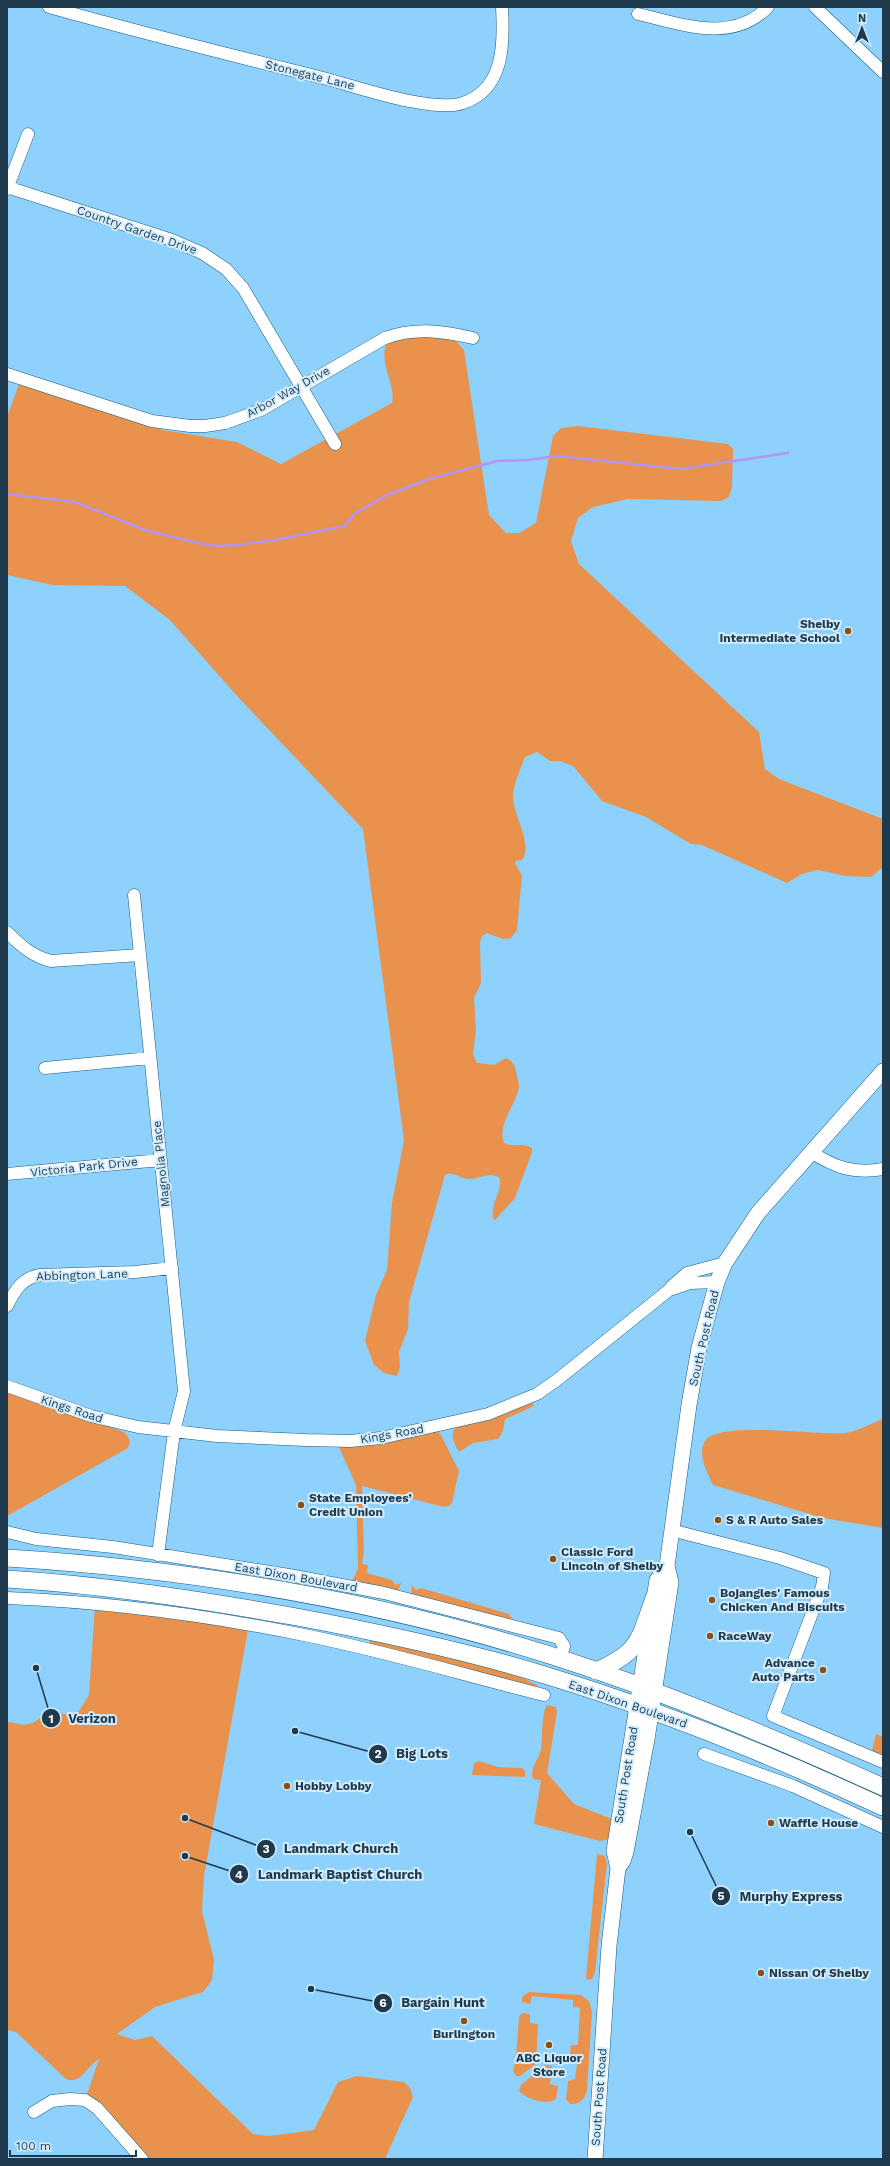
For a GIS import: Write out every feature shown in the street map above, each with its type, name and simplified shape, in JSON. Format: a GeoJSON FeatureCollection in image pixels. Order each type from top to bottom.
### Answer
{"type":"FeatureCollection","features":[{"type":"Feature","properties":{"kind":"highway","name":"East Dixon Boulevard"},"geometry":{"type":"LineString","coordinates":[[7,1558],[135,1568],[208,1578],[296,1593],[407,1617],[560,1659],[647,1688],[800,1750],[883,1787]]}},
{"type":"Feature","properties":{"kind":"highway","name":"East Dixon Boulevard"},"geometry":{"type":"LineString","coordinates":[[7,1579],[141,1591],[216,1602],[364,1630],[491,1660],[550,1676],[733,1740],[883,1806]]}},
{"type":"Feature","properties":{"kind":"highway"},"geometry":{"type":"LineString","coordinates":[[596,1671],[620,1660],[634,1648],[654,1598]]}},
{"type":"Feature","properties":{"kind":"main road","name":"South Post Road"},"geometry":{"type":"LineString","coordinates":[[647,1688],[671,1582],[667,1566],[671,1530],[698,1354],[717,1282],[725,1263],[758,1213],[883,1071]]}},
{"type":"Feature","properties":{"kind":"main road","name":"South Post Road"},"geometry":{"type":"LineString","coordinates":[[595,2159],[609,1946],[618,1868],[623,1861],[626,1852],[647,1688],[654,1598],[657,1580],[667,1566]]}},
{"type":"Feature","properties":{"kind":"street","name":"Stonegate Lane"},"geometry":{"type":"LineString","coordinates":[[50,7],[161,38],[377,92],[423,103],[444,105],[464,102],[472,99],[494,78],[498,67],[502,46],[502,7]]}},
{"type":"Feature","properties":{"kind":"street"},"geometry":{"type":"LineString","coordinates":[[638,14],[699,28],[728,29],[754,20],[768,7]]}},
{"type":"Feature","properties":{"kind":"street"},"geometry":{"type":"LineString","coordinates":[[815,7],[883,72]]}},
{"type":"Feature","properties":{"kind":"street"},"geometry":{"type":"LineString","coordinates":[[7,188],[28,134]]}},
{"type":"Feature","properties":{"kind":"street","name":"Country Garden Drive"},"geometry":{"type":"LineString","coordinates":[[7,188],[172,240],[213,259],[226,269],[243,288],[335,444]]}},
{"type":"Feature","properties":{"kind":"street","name":"Arbor Way Drive"},"geometry":{"type":"LineString","coordinates":[[7,374],[152,421],[190,426],[225,423],[244,417],[300,387],[384,338],[398,333],[413,330],[429,331],[473,338]]}},
{"type":"Feature","properties":{"kind":"street","name":"Magnolia Place"},"geometry":{"type":"LineString","coordinates":[[134,895],[184,1391],[174,1432],[158,1555]]}},
{"type":"Feature","properties":{"kind":"street"},"geometry":{"type":"LineString","coordinates":[[7,932],[24,949],[40,958],[51,961],[140,955]]}},
{"type":"Feature","properties":{"kind":"street"},"geometry":{"type":"LineString","coordinates":[[45,1068],[150,1058]]}},
{"type":"Feature","properties":{"kind":"street"},"geometry":{"type":"LineString","coordinates":[[811,1152],[823,1159],[852,1170],[883,1169]]}},
{"type":"Feature","properties":{"kind":"street","name":"Victoria Park Drive"},"geometry":{"type":"LineString","coordinates":[[7,1174],[161,1160]]}},
{"type":"Feature","properties":{"kind":"street"},"geometry":{"type":"LineString","coordinates":[[669,1290],[687,1273],[725,1263]]}},
{"type":"Feature","properties":{"kind":"street","name":"Abbington Lane"},"geometry":{"type":"LineString","coordinates":[[7,1306],[18,1287],[30,1277],[40,1275],[135,1272],[172,1268]]}},
{"type":"Feature","properties":{"kind":"street","name":"Kings Road"},"geometry":{"type":"LineString","coordinates":[[7,1386],[43,1400],[117,1423],[174,1432],[264,1438],[350,1441],[381,1438],[488,1414],[537,1394],[557,1380],[669,1290],[690,1283],[717,1282]]}},
{"type":"Feature","properties":{"kind":"street"},"geometry":{"type":"LineString","coordinates":[[671,1530],[780,1558],[824,1573],[822,1587],[773,1716],[883,1762]]}},
{"type":"Feature","properties":{"kind":"street","name":"East Dixon Boulevard"},"geometry":{"type":"LineString","coordinates":[[7,1532],[36,1539],[113,1548],[319,1580],[411,1600],[559,1638],[564,1646],[560,1659]]}},
{"type":"Feature","properties":{"kind":"street"},"geometry":{"type":"LineString","coordinates":[[7,1598],[154,1610],[206,1617],[305,1635],[544,1695]]}},
{"type":"Feature","properties":{"kind":"street"},"geometry":{"type":"LineString","coordinates":[[407,1617],[411,1600]]}},
{"type":"Feature","properties":{"kind":"street"},"geometry":{"type":"LineString","coordinates":[[360,1648],[364,1630]]}},
{"type":"Feature","properties":{"kind":"street"},"geometry":{"type":"LineString","coordinates":[[704,1754],[793,1786],[883,1827]]}},
{"type":"Feature","properties":{"kind":"street"},"geometry":{"type":"LineString","coordinates":[[793,1786],[801,1769]]}},
{"type":"Feature","properties":{"kind":"street"},"geometry":{"type":"LineString","coordinates":[[34,2112],[52,2101],[70,2099],[85,2100],[97,2108],[142,2159]]}},
{"type":"Feature","properties":{"kind":"shaded area"},"geometry":{"type":"Polygon","coordinates":[[[424,334],[453,338],[464,350],[489,515],[506,533],[519,533],[536,523],[553,436],[561,428],[578,426],[728,444],[733,449],[732,487],[729,497],[721,501],[628,499],[593,507],[578,518],[571,541],[579,564],[759,732],[765,769],[779,779],[883,819],[883,867],[871,877],[846,876],[818,870],[802,874],[787,883],[702,845],[691,844],[646,817],[602,801],[573,766],[560,761],[550,761],[537,752],[525,757],[516,781],[513,795],[526,846],[525,854],[522,860],[516,861],[515,863],[522,876],[517,930],[511,938],[503,939],[487,933],[482,936],[480,942],[481,983],[474,998],[476,1030],[473,1054],[477,1063],[494,1065],[506,1058],[514,1065],[519,1087],[503,1129],[504,1143],[529,1146],[532,1148],[532,1152],[515,1198],[494,1221],[493,1209],[499,1188],[499,1177],[490,1175],[467,1179],[454,1174],[445,1175],[409,1302],[408,1329],[399,1352],[400,1367],[397,1376],[384,1373],[374,1365],[365,1341],[376,1295],[387,1270],[392,1203],[404,1140],[363,829],[238,697],[170,620],[125,586],[53,585],[7,575],[7,417],[19,384],[163,430],[237,442],[281,464],[392,403],[392,388],[386,367],[384,352],[386,345],[400,337],[424,334]]]}},
{"type":"Feature","properties":{"kind":"shaded area"},"geometry":{"type":"Polygon","coordinates":[[[7,1391],[124,1432],[129,1439],[128,1448],[7,1516],[7,1391]]]}},
{"type":"Feature","properties":{"kind":"shaded area"},"geometry":{"type":"Polygon","coordinates":[[[532,1402],[534,1406],[505,1419],[503,1431],[498,1439],[473,1443],[459,1452],[454,1442],[453,1435],[453,1432],[457,1426],[532,1402]]]}},
{"type":"Feature","properties":{"kind":"shaded area"},"geometry":{"type":"Polygon","coordinates":[[[883,1419],[883,1528],[823,1518],[713,1485],[702,1458],[705,1441],[714,1435],[729,1431],[771,1430],[846,1433],[860,1429],[883,1419]]]}},
{"type":"Feature","properties":{"kind":"shaded area"},"geometry":{"type":"Polygon","coordinates":[[[437,1431],[441,1435],[459,1471],[452,1503],[449,1506],[444,1507],[362,1486],[364,1552],[362,1564],[368,1565],[367,1573],[392,1580],[395,1585],[401,1583],[398,1591],[352,1582],[358,1568],[356,1485],[338,1445],[437,1431]]]}},
{"type":"Feature","properties":{"kind":"shaded area"},"geometry":{"type":"Polygon","coordinates":[[[412,1585],[416,1590],[421,1588],[509,1614],[512,1618],[509,1620],[411,1595],[412,1585]]]}},
{"type":"Feature","properties":{"kind":"shaded area"},"geometry":{"type":"Polygon","coordinates":[[[95,1605],[249,1624],[204,1876],[202,1911],[214,1960],[212,1980],[203,1992],[155,2007],[117,2034],[135,2040],[152,2036],[253,2134],[268,2136],[314,2130],[338,2082],[357,2076],[404,2082],[410,2088],[413,2097],[385,2159],[142,2159],[85,2100],[99,2059],[80,2077],[71,2080],[66,2079],[16,2032],[7,2030],[7,1723],[10,1722],[24,1725],[33,1723],[43,1716],[54,1713],[71,1715],[79,1711],[89,1695],[95,1605]]]}},
{"type":"Feature","properties":{"kind":"shaded area"},"geometry":{"type":"Polygon","coordinates":[[[372,1639],[503,1668],[537,1685],[535,1688],[368,1644],[372,1639]]]}},
{"type":"Feature","properties":{"kind":"shaded area"},"geometry":{"type":"Polygon","coordinates":[[[547,1705],[556,1707],[557,1712],[547,1773],[574,1804],[612,1819],[610,1839],[600,1841],[534,1824],[541,1780],[533,1779],[532,1772],[541,1749],[543,1720],[547,1705]]]}},
{"type":"Feature","properties":{"kind":"shaded area"},"geometry":{"type":"Polygon","coordinates":[[[876,1734],[883,1737],[883,1756],[872,1751],[876,1734]]]}},
{"type":"Feature","properties":{"kind":"shaded area"},"geometry":{"type":"Polygon","coordinates":[[[479,1761],[498,1767],[522,1768],[525,1771],[525,1777],[472,1775],[474,1763],[479,1761]]]}},
{"type":"Feature","properties":{"kind":"shaded area"},"geometry":{"type":"Polygon","coordinates":[[[597,1854],[605,1856],[607,1863],[595,1972],[592,1979],[588,1980],[586,1978],[597,1854]]]}},
{"type":"Feature","properties":{"kind":"shaded area"},"geometry":{"type":"Polygon","coordinates":[[[529,1992],[581,1995],[589,2001],[592,2012],[587,2090],[583,2099],[577,2104],[570,2104],[566,2099],[568,2081],[575,2079],[577,2064],[569,2062],[571,2045],[578,2045],[580,2008],[573,2007],[573,2000],[532,1996],[530,2004],[522,2002],[522,1997],[529,1992]]]}},
{"type":"Feature","properties":{"kind":"shaded area"},"geometry":{"type":"Polygon","coordinates":[[[522,2013],[530,2014],[530,2023],[538,2024],[536,2064],[520,2076],[516,2076],[513,2071],[516,2057],[519,2017],[522,2013]]]}},
{"type":"Feature","properties":{"kind":"shaded area"},"geometry":{"type":"Polygon","coordinates":[[[545,2065],[552,2066],[550,2084],[558,2086],[556,2099],[548,2102],[537,2101],[527,2097],[519,2091],[521,2085],[545,2065]]]}},
{"type":"Feature","properties":{"kind":"waterway"},"geometry":{"type":"LineString","coordinates":[[7,494],[75,502],[145,530],[193,542],[217,546],[237,545],[275,540],[345,526],[354,514],[385,496],[429,479],[497,461],[528,460],[557,456],[681,469],[788,453]]}},
{"type":"Feature","properties":{"kind":"place","name":"Shelby Intermediate School"},"geometry":{"type":"Point","coordinates":[848,631]}},
{"type":"Feature","properties":{"kind":"place","name":"State Employees’ Credit Union"},"geometry":{"type":"Point","coordinates":[301,1505]}},
{"type":"Feature","properties":{"kind":"place","name":"S & R Auto Sales"},"geometry":{"type":"Point","coordinates":[718,1520]}},
{"type":"Feature","properties":{"kind":"place","name":"Classic Ford Lincoln of Shelby"},"geometry":{"type":"Point","coordinates":[553,1559]}},
{"type":"Feature","properties":{"kind":"place","name":"Bojangles' Famous Chicken And Biscuits"},"geometry":{"type":"Point","coordinates":[712,1600]}},
{"type":"Feature","properties":{"kind":"place","name":"RaceWay"},"geometry":{"type":"Point","coordinates":[710,1636]}},
{"type":"Feature","properties":{"kind":"place","name":"Verizon"},"geometry":{"type":"Point","coordinates":[36,1668]}},
{"type":"Feature","properties":{"kind":"place","name":"Advance Auto Parts"},"geometry":{"type":"Point","coordinates":[823,1670]}},
{"type":"Feature","properties":{"kind":"place","name":"Big Lots"},"geometry":{"type":"Point","coordinates":[295,1731]}},
{"type":"Feature","properties":{"kind":"place","name":"Hobby Lobby"},"geometry":{"type":"Point","coordinates":[287,1786]}},
{"type":"Feature","properties":{"kind":"place","name":"Landmark Church"},"geometry":{"type":"Point","coordinates":[185,1818]}},
{"type":"Feature","properties":{"kind":"place","name":"Waffle House"},"geometry":{"type":"Point","coordinates":[771,1823]}},
{"type":"Feature","properties":{"kind":"place","name":"Murphy Express"},"geometry":{"type":"Point","coordinates":[690,1832]}},
{"type":"Feature","properties":{"kind":"place","name":"Landmark Baptist Church"},"geometry":{"type":"Point","coordinates":[185,1856]}},
{"type":"Feature","properties":{"kind":"place","name":"Nissan Of Shelby"},"geometry":{"type":"Point","coordinates":[761,1973]}},
{"type":"Feature","properties":{"kind":"place","name":"Bargain Hunt"},"geometry":{"type":"Point","coordinates":[311,1989]}},
{"type":"Feature","properties":{"kind":"place","name":"Burlington"},"geometry":{"type":"Point","coordinates":[464,2021]}},
{"type":"Feature","properties":{"kind":"place","name":"ABC Liquor Store"},"geometry":{"type":"Point","coordinates":[549,2045]}}]}
